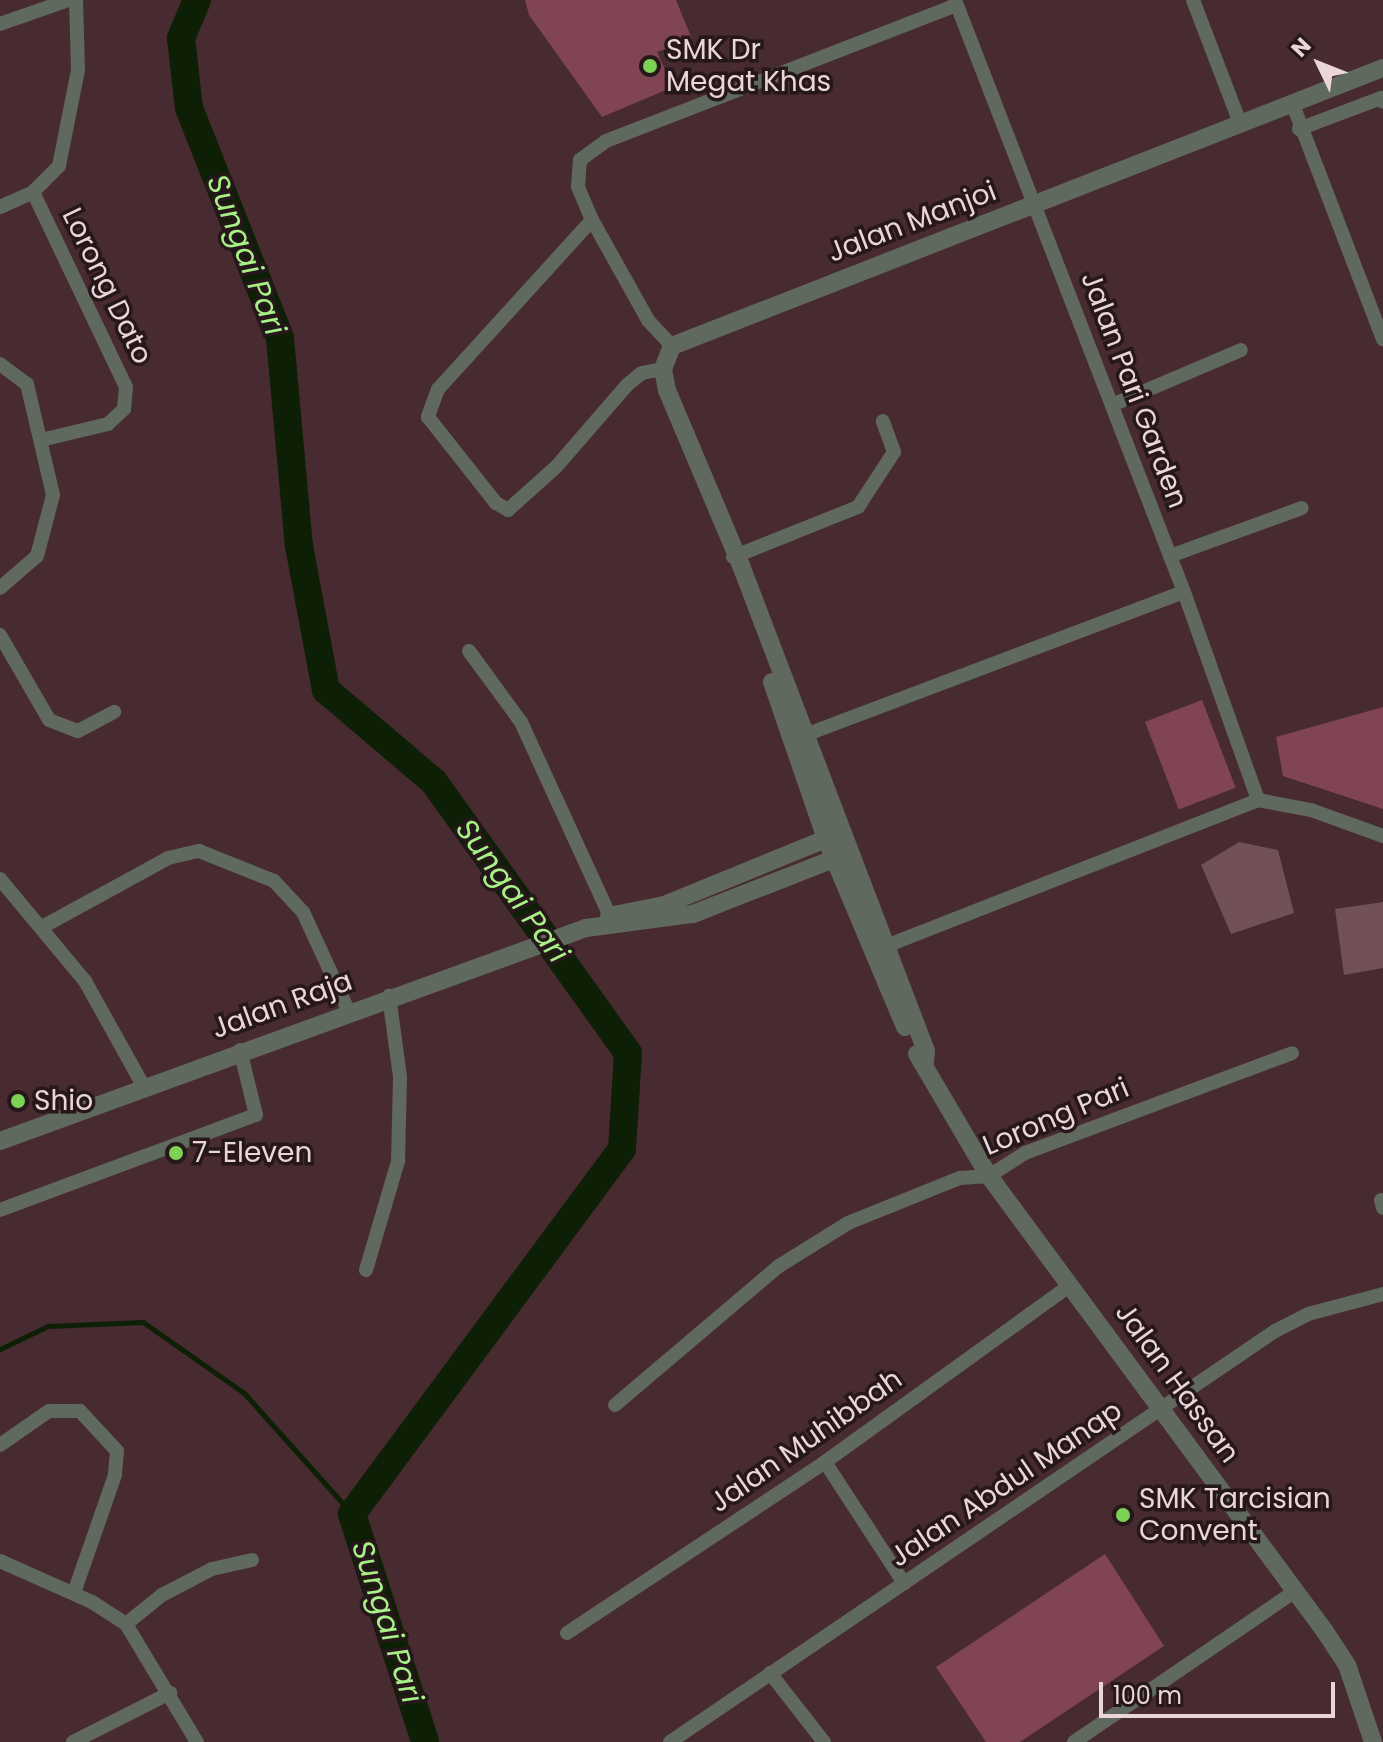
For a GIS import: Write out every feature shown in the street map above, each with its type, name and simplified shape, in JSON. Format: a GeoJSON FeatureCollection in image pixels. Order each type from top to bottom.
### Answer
{"type":"FeatureCollection","features":[{"type":"Feature","properties":{"kind":"street"},"geometry":{"type":"LineString","coordinates":[[0,24],[69,0]]}},
{"type":"Feature","properties":{"kind":"street"},"geometry":{"type":"LineString","coordinates":[[0,207],[33,192],[59,166],[78,70],[76,0]]}},
{"type":"Feature","properties":{"kind":"street"},"geometry":{"type":"LineString","coordinates":[[1193,0],[1240,123]]}},
{"type":"Feature","properties":{"kind":"street"},"geometry":{"type":"LineString","coordinates":[[846,842],[733,557],[663,369],[672,346],[648,320],[592,220],[578,187],[580,160],[606,141],[956,2]]}},
{"type":"Feature","properties":{"kind":"street","name":"Jalan Pari Garden"},"geometry":{"type":"LineString","coordinates":[[956,2],[1184,592],[1258,800]]}},
{"type":"Feature","properties":{"kind":"street","name":"Jalan Manjoi"},"geometry":{"type":"LineString","coordinates":[[672,346],[1383,68]]}},
{"type":"Feature","properties":{"kind":"street"},"geometry":{"type":"LineString","coordinates":[[1299,129],[1381,98],[1383,102]]}},
{"type":"Feature","properties":{"kind":"street"},"geometry":{"type":"LineString","coordinates":[[1293,105],[1299,129],[1383,337]]}},
{"type":"Feature","properties":{"kind":"street","name":"Lorong Dato"},"geometry":{"type":"LineString","coordinates":[[33,192],[126,387],[124,409],[108,424],[41,440]]}},
{"type":"Feature","properties":{"kind":"street"},"geometry":{"type":"LineString","coordinates":[[592,220],[438,389],[428,417],[496,503],[508,510],[533,482],[556,467],[627,385],[642,373],[663,369]]}},
{"type":"Feature","properties":{"kind":"street"},"geometry":{"type":"LineString","coordinates":[[1112,405],[1241,350]]}},
{"type":"Feature","properties":{"kind":"street"},"geometry":{"type":"LineString","coordinates":[[0,364],[27,384],[53,495],[37,556],[0,588]]}},
{"type":"Feature","properties":{"kind":"street"},"geometry":{"type":"LineString","coordinates":[[733,557],[858,507],[894,452],[883,421]]}},
{"type":"Feature","properties":{"kind":"street"},"geometry":{"type":"LineString","coordinates":[[1170,556],[1302,508]]}},
{"type":"Feature","properties":{"kind":"street"},"geometry":{"type":"LineString","coordinates":[[733,557],[833,859]]}},
{"type":"Feature","properties":{"kind":"street"},"geometry":{"type":"LineString","coordinates":[[805,735],[1184,592]]}},
{"type":"Feature","properties":{"kind":"street"},"geometry":{"type":"LineString","coordinates":[[0,635],[49,720],[78,731],[114,712]]}},
{"type":"Feature","properties":{"kind":"street"},"geometry":{"type":"LineString","coordinates":[[469,651],[521,722],[560,797],[610,916]]}},
{"type":"Feature","properties":{"kind":"street"},"geometry":{"type":"LineString","coordinates":[[879,950],[1258,800],[1311,810],[1383,836]]}},
{"type":"Feature","properties":{"kind":"street"},"geometry":{"type":"LineString","coordinates":[[826,839],[846,842]]}},
{"type":"Feature","properties":{"kind":"street","name":"Jalan Raja"},"geometry":{"type":"LineString","coordinates":[[0,1141],[143,1085],[586,928],[610,916],[664,905],[826,839]]}},
{"type":"Feature","properties":{"kind":"street"},"geometry":{"type":"LineString","coordinates":[[833,859],[846,842]]}},
{"type":"Feature","properties":{"kind":"street","name":"Jalan Hassan"},"geometry":{"type":"LineString","coordinates":[[846,842],[879,950]]}},
{"type":"Feature","properties":{"kind":"street"},"geometry":{"type":"LineString","coordinates":[[44,926],[168,858],[199,851],[274,881],[303,912],[348,1010]]}},
{"type":"Feature","properties":{"kind":"street","name":"Jalan Raja"},"geometry":{"type":"LineString","coordinates":[[586,928],[693,914],[833,859]]}},
{"type":"Feature","properties":{"kind":"street","name":"Jalan Hassan"},"geometry":{"type":"LineString","coordinates":[[833,859],[879,950],[925,1062],[989,1176],[1165,1409],[1347,1665],[1373,1742]]}},
{"type":"Feature","properties":{"kind":"street"},"geometry":{"type":"LineString","coordinates":[[0,879],[44,926],[85,981],[143,1085]]}},
{"type":"Feature","properties":{"kind":"street"},"geometry":{"type":"LineString","coordinates":[[366,1270],[398,1161],[400,1077],[389,996]]}},
{"type":"Feature","properties":{"kind":"street"},"geometry":{"type":"LineString","coordinates":[[0,1210],[256,1115],[240,1050]]}},
{"type":"Feature","properties":{"kind":"street","name":"Lorong Pari"},"geometry":{"type":"LineString","coordinates":[[615,1405],[779,1266],[848,1223],[960,1178],[989,1176],[1025,1153],[1292,1053]]}},
{"type":"Feature","properties":{"kind":"street","name":"Jalan Muhibbah"},"geometry":{"type":"LineString","coordinates":[[567,1633],[825,1462],[1070,1285]]}},
{"type":"Feature","properties":{"kind":"street","name":"Jalan Abdul Manap"},"geometry":{"type":"LineString","coordinates":[[670,1742],[1165,1409],[1275,1331],[1308,1314],[1383,1294]]}},
{"type":"Feature","properties":{"kind":"street"},"geometry":{"type":"LineString","coordinates":[[0,1445],[49,1411],[80,1411],[117,1451],[115,1475],[74,1593]]}},
{"type":"Feature","properties":{"kind":"street"},"geometry":{"type":"LineString","coordinates":[[825,1462],[904,1583]]}},
{"type":"Feature","properties":{"kind":"street"},"geometry":{"type":"LineString","coordinates":[[126,1624],[162,1595],[212,1569],[252,1560]]}},
{"type":"Feature","properties":{"kind":"street"},"geometry":{"type":"LineString","coordinates":[[0,1561],[74,1593],[126,1624],[197,1742]]}},
{"type":"Feature","properties":{"kind":"street"},"geometry":{"type":"LineString","coordinates":[[1074,1742],[1295,1591]]}},
{"type":"Feature","properties":{"kind":"street"},"geometry":{"type":"LineString","coordinates":[[770,1673],[824,1742]]}},
{"type":"Feature","properties":{"kind":"street"},"geometry":{"type":"LineString","coordinates":[[73,1742],[170,1693]]}},
{"type":"Feature","properties":{"kind":"shaded area"},"geometry":{"type":"Polygon","coordinates":[[[525,0],[676,0],[692,39],[657,52],[673,87],[602,117],[529,15],[525,0]]]}},
{"type":"Feature","properties":{"kind":"shaded area"},"geometry":{"type":"Polygon","coordinates":[[[1202,700],[1236,788],[1179,810],[1145,722],[1202,700]]]}},
{"type":"Feature","properties":{"kind":"shaded area"},"geometry":{"type":"Polygon","coordinates":[[[1383,707],[1383,809],[1283,776],[1276,737],[1383,707]]]}},
{"type":"Feature","properties":{"kind":"shaded area"},"geometry":{"type":"Polygon","coordinates":[[[1105,1554],[1164,1646],[1020,1742],[986,1742],[936,1667],[1105,1554]]]}},
{"type":"Feature","properties":{"kind":"building"},"geometry":{"type":"Polygon","coordinates":[[[1239,842],[1278,850],[1294,913],[1231,934],[1201,865],[1239,842]]]}},
{"type":"Feature","properties":{"kind":"building"},"geometry":{"type":"Polygon","coordinates":[[[1383,902],[1383,968],[1344,975],[1335,909],[1383,902]]]}},
{"type":"Feature","properties":{"kind":"waterway","name":"Sungai Pari"},"geometry":{"type":"LineString","coordinates":[[197,0],[181,38],[189,108],[280,338],[299,546],[326,690],[434,782],[628,1053],[622,1149],[352,1514],[425,1742]]}},
{"type":"Feature","properties":{"kind":"waterway"},"geometry":{"type":"LineString","coordinates":[[0,1349],[48,1326],[143,1322],[244,1393],[352,1514]]}},
{"type":"Feature","properties":{"kind":"place","name":"SMK Dr Megat Khas"},"geometry":{"type":"Point","coordinates":[650,66]}},
{"type":"Feature","properties":{"kind":"place","name":"Shio"},"geometry":{"type":"Point","coordinates":[18,1101]}},
{"type":"Feature","properties":{"kind":"place","name":"7-Eleven"},"geometry":{"type":"Point","coordinates":[176,1153]}},
{"type":"Feature","properties":{"kind":"place","name":"SMK Tarcisian Convent"},"geometry":{"type":"Point","coordinates":[1123,1515]}}]}
